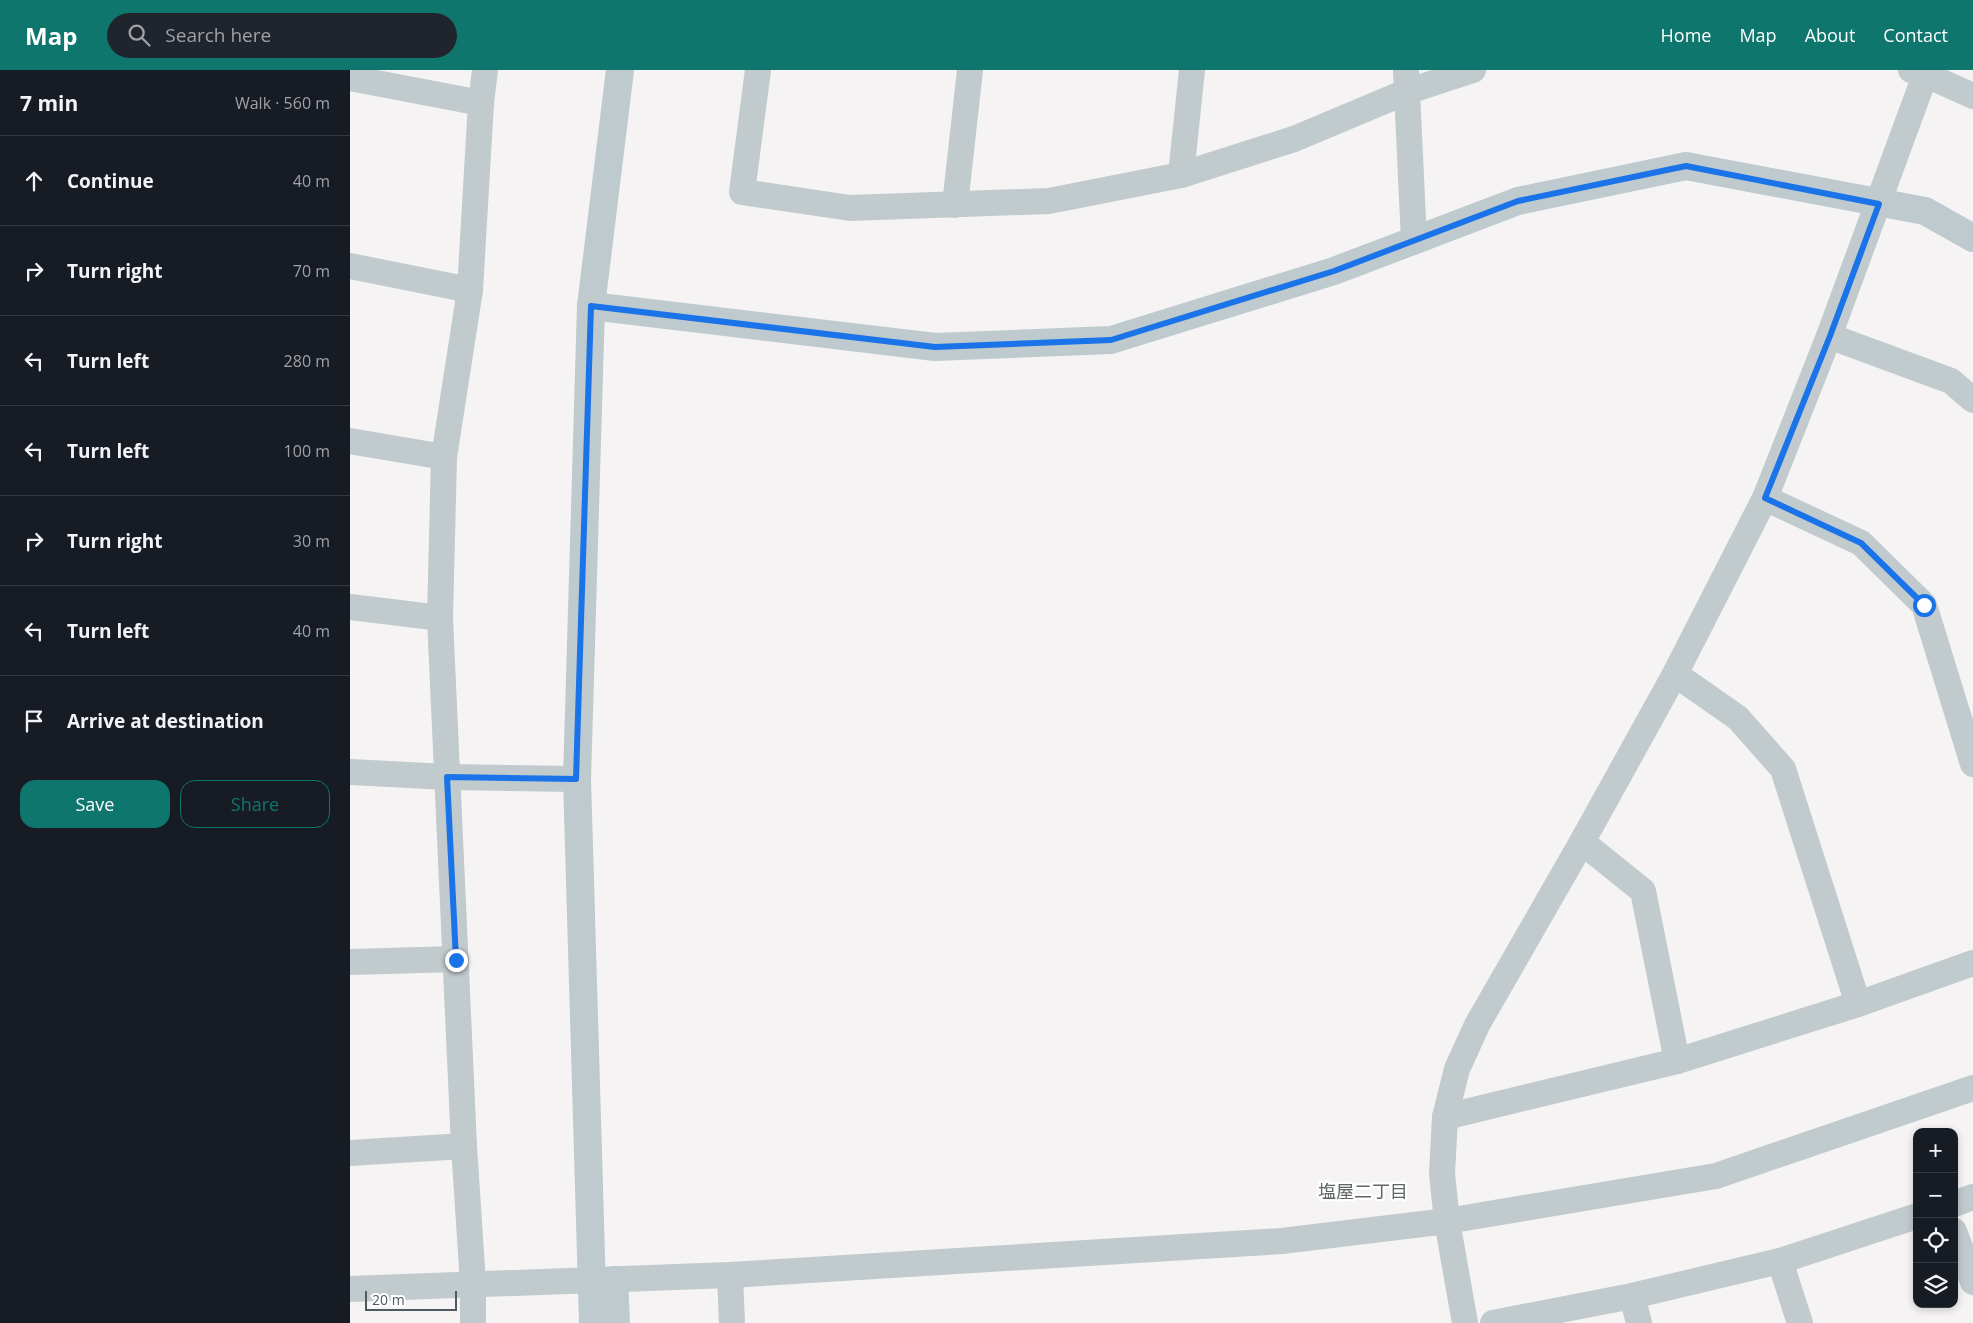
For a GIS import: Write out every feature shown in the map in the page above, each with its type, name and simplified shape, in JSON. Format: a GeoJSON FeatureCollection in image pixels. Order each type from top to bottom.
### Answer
{"type":"FeatureCollection","features":[{"type":"Feature","properties":{"kind":"street"},"geometry":{"type":"LineString","coordinates":[[473,1323],[473,1284],[464,1146],[440,618],[444,458],[470,290],[481,103],[485,70]]}},
{"type":"Feature","properties":{"kind":"street"},"geometry":{"type":"LineString","coordinates":[[616,1323],[603,1279],[576,779],[591,306],[620,70]]}},
{"type":"Feature","properties":{"kind":"street"},"geometry":{"type":"LineString","coordinates":[[758,70],[742,192],[850,208],[1049,201],[1180,176],[1294,139],[1406,81],[1474,70]]}},
{"type":"Feature","properties":{"kind":"street"},"geometry":{"type":"LineString","coordinates":[[955,205],[970,70]]}},
{"type":"Feature","properties":{"kind":"street"},"geometry":{"type":"LineString","coordinates":[[1180,176],[1192,70]]}},
{"type":"Feature","properties":{"kind":"street"},"geometry":{"type":"LineString","coordinates":[[1465,1323],[1447,1221],[1442,1174],[1445,1117],[1457,1069],[1477,1025],[1582,842],[1675,674],[1765,498],[1830,336],[1879,204],[1921,71],[1973,96]]}},
{"type":"Feature","properties":{"kind":"street"},"geometry":{"type":"LineString","coordinates":[[350,78],[481,103]]}},
{"type":"Feature","properties":{"kind":"street"},"geometry":{"type":"LineString","coordinates":[[1406,81],[1414,241]]}},
{"type":"Feature","properties":{"kind":"street"},"geometry":{"type":"LineString","coordinates":[[591,306],[935,347],[1111,340],[1334,271],[1518,201],[1686,166],[1879,204],[1925,211],[1973,238]]}},
{"type":"Feature","properties":{"kind":"street"},"geometry":{"type":"LineString","coordinates":[[350,266],[470,290]]}},
{"type":"Feature","properties":{"kind":"street"},"geometry":{"type":"LineString","coordinates":[[1830,336],[1951,381],[1973,400]]}},
{"type":"Feature","properties":{"kind":"street"},"geometry":{"type":"LineString","coordinates":[[350,441],[444,458]]}},
{"type":"Feature","properties":{"kind":"street"},"geometry":{"type":"LineString","coordinates":[[1765,498],[1861,543],[1924,605],[1973,764]]}},
{"type":"Feature","properties":{"kind":"street"},"geometry":{"type":"LineString","coordinates":[[350,608],[440,618]]}},
{"type":"Feature","properties":{"kind":"street"},"geometry":{"type":"LineString","coordinates":[[1675,674],[1738,718],[1782,769],[1858,1004]]}},
{"type":"Feature","properties":{"kind":"street"},"geometry":{"type":"LineString","coordinates":[[350,772],[447,777],[576,779]]}},
{"type":"Feature","properties":{"kind":"street"},"geometry":{"type":"LineString","coordinates":[[1582,842],[1643,891],[1677,1060]]}},
{"type":"Feature","properties":{"kind":"street"},"geometry":{"type":"LineString","coordinates":[[350,962],[456,960]]}},
{"type":"Feature","properties":{"kind":"street"},"geometry":{"type":"LineString","coordinates":[[1445,1117],[1677,1060],[1858,1004],[1973,963]]}},
{"type":"Feature","properties":{"kind":"street"},"geometry":{"type":"LineString","coordinates":[[350,1289],[730,1275],[1282,1241],[1447,1221],[1716,1176],[1973,1088]]}},
{"type":"Feature","properties":{"kind":"street"},"geometry":{"type":"LineString","coordinates":[[350,1153],[464,1146]]}},
{"type":"Feature","properties":{"kind":"street"},"geometry":{"type":"LineString","coordinates":[[1958,1203],[1973,1197]]}},
{"type":"Feature","properties":{"kind":"street"},"geometry":{"type":"LineString","coordinates":[[1493,1323],[1632,1296],[1780,1260],[1913,1217]]}},
{"type":"Feature","properties":{"kind":"street"},"geometry":{"type":"LineString","coordinates":[[1958,1242],[1973,1282]]}},
{"type":"Feature","properties":{"kind":"street"},"geometry":{"type":"LineString","coordinates":[[1780,1260],[1800,1323]]}},
{"type":"Feature","properties":{"kind":"street"},"geometry":{"type":"LineString","coordinates":[[730,1275],[732,1323]]}},
{"type":"Feature","properties":{"kind":"street"},"geometry":{"type":"LineString","coordinates":[[593,1323],[603,1279]]}},
{"type":"Feature","properties":{"kind":"street"},"geometry":{"type":"LineString","coordinates":[[1632,1296],[1639,1323]]}},
{"type":"Feature","properties":{"kind":"district","name":"塩屋二丁目"},"geometry":{"type":"Point","coordinates":[1363,1192]}},
{"type":"Feature","properties":{"kind":"route"},"geometry":{"type":"LineString","coordinates":[[456,960],[447,777],[576,779],[591,306],[935,347],[1111,340],[1334,271],[1518,201],[1686,166],[1879,204],[1830,336],[1765,498],[1861,543],[1924,605]]}}]}
